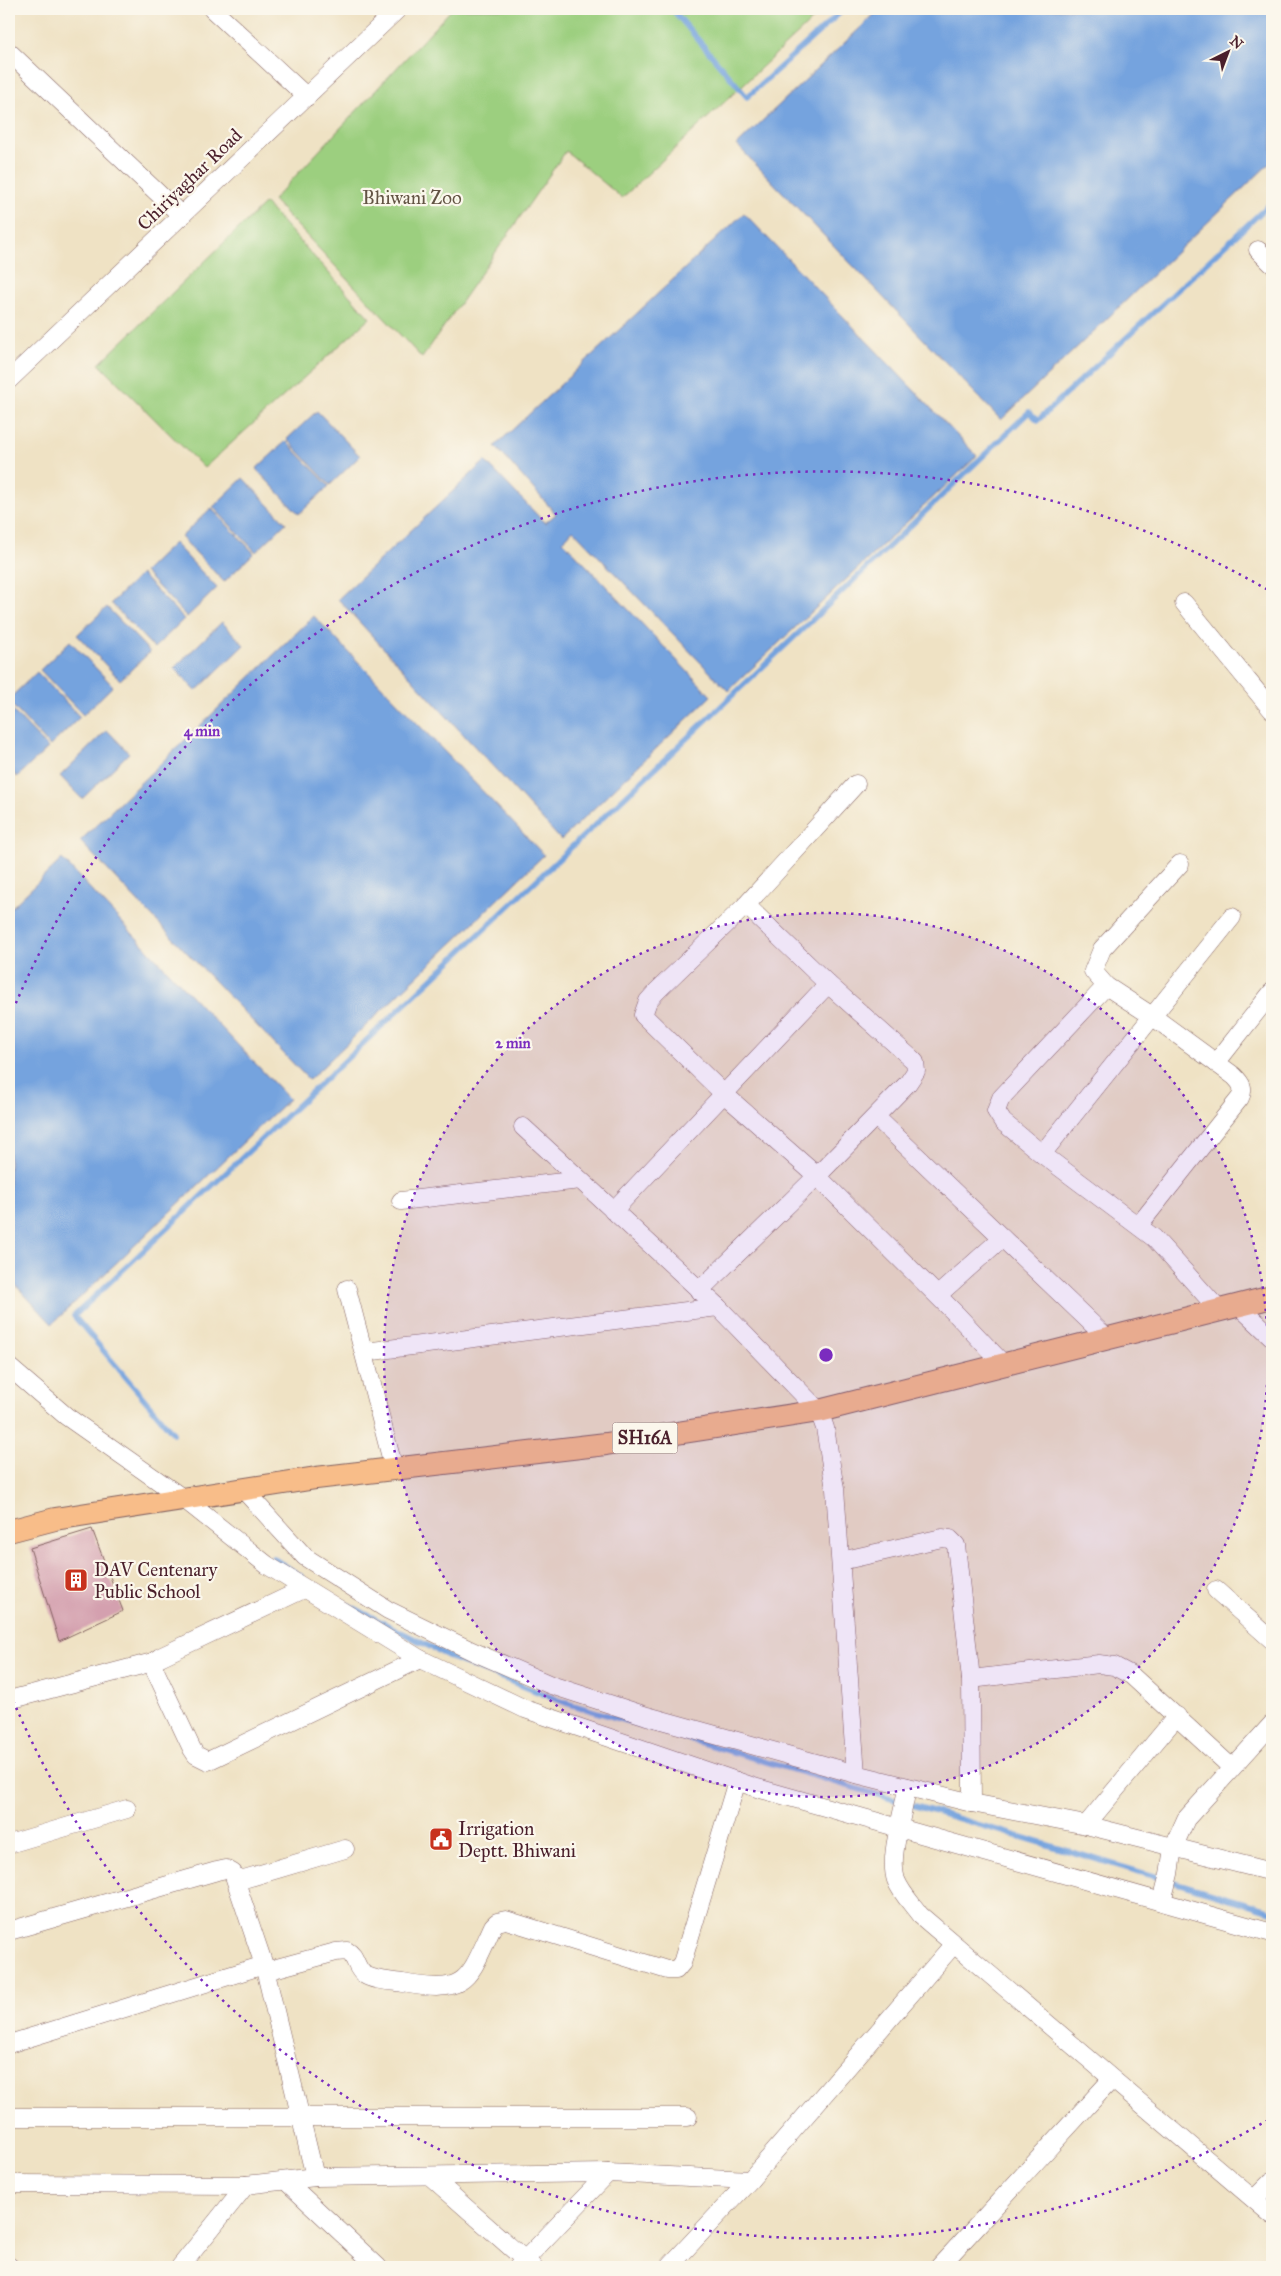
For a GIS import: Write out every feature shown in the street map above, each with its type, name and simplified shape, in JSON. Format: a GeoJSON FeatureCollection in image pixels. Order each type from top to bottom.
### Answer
{"type":"FeatureCollection","features":[{"type":"Feature","properties":{"kind":"main road","name":"SH16A"},"geometry":{"type":"LineString","coordinates":[[9,1531],[55,1519],[184,1500],[243,1489],[606,1444],[819,1411],[1272,1297]]}},
{"type":"Feature","properties":{"kind":"street"},"geometry":{"type":"LineString","coordinates":[[212,9],[307,97]]}},
{"type":"Feature","properties":{"kind":"street","name":"Chiriyaghar Road"},"geometry":{"type":"LineString","coordinates":[[9,380],[398,9]]}},
{"type":"Feature","properties":{"kind":"street"},"geometry":{"type":"LineString","coordinates":[[9,52],[182,216]]}},
{"type":"Feature","properties":{"kind":"street"},"geometry":{"type":"LineString","coordinates":[[1258,250],[1272,264]]}},
{"type":"Feature","properties":{"kind":"street"},"geometry":{"type":"LineString","coordinates":[[1184,604],[1271,707]]}},
{"type":"Feature","properties":{"kind":"street"},"geometry":{"type":"LineString","coordinates":[[856,784],[746,905],[657,991],[643,1011],[645,1019],[724,1094],[817,1176],[938,1296],[1003,1364]]}},
{"type":"Feature","properties":{"kind":"street"},"geometry":{"type":"LineString","coordinates":[[1139,1225],[1240,1098],[1243,1090],[1242,1084],[1216,1063],[1152,1016],[1106,986],[1093,971],[1102,949],[1180,864]]}},
{"type":"Feature","properties":{"kind":"street"},"geometry":{"type":"LineString","coordinates":[[699,1291],[876,1117],[913,1077],[916,1071],[915,1062],[828,984],[746,905]]}},
{"type":"Feature","properties":{"kind":"street"},"geometry":{"type":"LineString","coordinates":[[1042,1154],[1232,917]]}},
{"type":"Feature","properties":{"kind":"street"},"geometry":{"type":"LineString","coordinates":[[613,1211],[828,984]]}},
{"type":"Feature","properties":{"kind":"street"},"geometry":{"type":"LineString","coordinates":[[1106,986],[998,1104],[996,1111],[1003,1122],[1042,1154],[1139,1225],[1228,1308],[1272,1337]]}},
{"type":"Feature","properties":{"kind":"street"},"geometry":{"type":"LineString","coordinates":[[1216,1063],[1272,992]]}},
{"type":"Feature","properties":{"kind":"street"},"geometry":{"type":"LineString","coordinates":[[876,1117],[1108,1339]]}},
{"type":"Feature","properties":{"kind":"street"},"geometry":{"type":"LineString","coordinates":[[523,1127],[718,1307],[819,1411],[825,1428],[830,1454],[841,1561],[856,1774]]}},
{"type":"Feature","properties":{"kind":"street"},"geometry":{"type":"LineString","coordinates":[[401,1201],[580,1180]]}},
{"type":"Feature","properties":{"kind":"street"},"geometry":{"type":"LineString","coordinates":[[938,1296],[1002,1238]]}},
{"type":"Feature","properties":{"kind":"street"},"geometry":{"type":"LineString","coordinates":[[347,1289],[394,1469]]}},
{"type":"Feature","properties":{"kind":"street"},"geometry":{"type":"LineString","coordinates":[[365,1352],[718,1307]]}},
{"type":"Feature","properties":{"kind":"street"},"geometry":{"type":"LineString","coordinates":[[9,1367],[66,1416],[184,1500],[267,1564],[304,1589],[420,1659],[525,1709],[737,1781],[900,1827],[1165,1888],[1272,1933]]}},
{"type":"Feature","properties":{"kind":"street"},"geometry":{"type":"LineString","coordinates":[[243,1489],[305,1557],[388,1610],[472,1651],[551,1685],[638,1713],[856,1774],[905,1799],[972,1804],[1086,1825],[1272,1872]]}},
{"type":"Feature","properties":{"kind":"street"},"geometry":{"type":"LineString","coordinates":[[841,1561],[942,1538],[950,1539],[954,1543],[972,1679],[972,1804]]}},
{"type":"Feature","properties":{"kind":"street"},"geometry":{"type":"LineString","coordinates":[[9,1700],[153,1662],[304,1589]]}},
{"type":"Feature","properties":{"kind":"street"},"geometry":{"type":"LineString","coordinates":[[1216,1590],[1272,1640]]}},
{"type":"Feature","properties":{"kind":"street"},"geometry":{"type":"LineString","coordinates":[[153,1662],[153,1666],[196,1755],[208,1761],[420,1659]]}},
{"type":"Feature","properties":{"kind":"street"},"geometry":{"type":"LineString","coordinates":[[972,1679],[1106,1664],[1131,1675],[1231,1767]]}},
{"type":"Feature","properties":{"kind":"street"},"geometry":{"type":"LineString","coordinates":[[1086,1825],[1177,1716]]}},
{"type":"Feature","properties":{"kind":"street"},"geometry":{"type":"LineString","coordinates":[[1165,1888],[1173,1848],[1186,1819],[1231,1767],[1272,1724]]}},
{"type":"Feature","properties":{"kind":"street"},"geometry":{"type":"LineString","coordinates":[[9,2044],[265,1968],[336,1952],[347,1951],[354,1957],[362,1973],[367,1976],[421,1986],[455,1985],[468,1975],[493,1926],[497,1922],[506,1920],[667,1970],[676,1970],[682,1963],[737,1781]]}},
{"type":"Feature","properties":{"kind":"street"},"geometry":{"type":"LineString","coordinates":[[905,1799],[894,1864],[896,1879],[903,1893],[920,1915],[953,1945],[1255,2198],[1272,2215]]}},
{"type":"Feature","properties":{"kind":"street"},"geometry":{"type":"LineString","coordinates":[[9,1844],[127,1809]]}},
{"type":"Feature","properties":{"kind":"street"},"geometry":{"type":"LineString","coordinates":[[238,1882],[345,1849]]}},
{"type":"Feature","properties":{"kind":"street"},"geometry":{"type":"LineString","coordinates":[[9,1931],[221,1870],[233,1873],[238,1882],[265,1968],[314,2177]]}},
{"type":"Feature","properties":{"kind":"street"},"geometry":{"type":"LineString","coordinates":[[669,2267],[750,2180],[953,1945]]}},
{"type":"Feature","properties":{"kind":"street"},"geometry":{"type":"LineString","coordinates":[[939,2267],[1112,2079]]}},
{"type":"Feature","properties":{"kind":"street"},"geometry":{"type":"LineString","coordinates":[[9,2117],[688,2116]]}},
{"type":"Feature","properties":{"kind":"street"},"geometry":{"type":"LineString","coordinates":[[9,2184],[246,2185],[287,2182],[314,2177],[608,2173],[750,2180]]}},
{"type":"Feature","properties":{"kind":"street"},"geometry":{"type":"LineString","coordinates":[[430,2176],[525,2265],[608,2173]]}},
{"type":"Feature","properties":{"kind":"street"},"geometry":{"type":"LineString","coordinates":[[1255,2198],[1272,2181]]}},
{"type":"Feature","properties":{"kind":"street"},"geometry":{"type":"LineString","coordinates":[[287,2182],[378,2267]]}},
{"type":"Feature","properties":{"kind":"street"},"geometry":{"type":"LineString","coordinates":[[180,2267],[246,2185]]}},
{"type":"Feature","properties":{"kind":"green space","name":"Bhiwani Zoo"},"geometry":{"type":"Polygon","coordinates":[[[452,9],[824,9],[622,198],[566,151],[422,358],[273,200],[452,9]]]}},
{"type":"Feature","properties":{"kind":"green space"},"geometry":{"type":"Polygon","coordinates":[[[265,203],[370,318],[204,468],[99,364],[265,203]]]}},
{"type":"Feature","properties":{"kind":"water"},"geometry":{"type":"Polygon","coordinates":[[[880,9],[1272,9],[1272,161],[1001,420],[737,145],[880,9]]]}},
{"type":"Feature","properties":{"kind":"water"},"geometry":{"type":"Polygon","coordinates":[[[744,213],[977,456],[728,691],[573,530],[563,541],[711,696],[561,840],[338,599],[485,461],[545,523],[556,514],[495,446],[744,213]]]}},
{"type":"Feature","properties":{"kind":"water"},"geometry":{"type":"Polygon","coordinates":[[[317,411],[360,456],[330,485],[287,439],[317,411]]]}},
{"type":"Feature","properties":{"kind":"water"},"geometry":{"type":"Polygon","coordinates":[[[286,441],[329,486],[299,514],[256,469],[286,441]]]}},
{"type":"Feature","properties":{"kind":"water"},"geometry":{"type":"Polygon","coordinates":[[[243,478],[286,523],[256,552],[213,507],[243,478]]]}},
{"type":"Feature","properties":{"kind":"water"},"geometry":{"type":"Polygon","coordinates":[[[211,508],[254,553],[224,582],[181,537],[211,508]]]}},
{"type":"Feature","properties":{"kind":"water"},"geometry":{"type":"Polygon","coordinates":[[[174,543],[217,588],[187,617],[144,572],[174,543]]]}},
{"type":"Feature","properties":{"kind":"water"},"geometry":{"type":"Polygon","coordinates":[[[141,574],[184,619],[154,648],[111,603],[141,574]]]}},
{"type":"Feature","properties":{"kind":"water"},"geometry":{"type":"Polygon","coordinates":[[[107,607],[150,652],[120,680],[77,635],[107,607]]]}},
{"type":"Feature","properties":{"kind":"water"},"geometry":{"type":"Polygon","coordinates":[[[314,616],[544,855],[309,1080],[80,841],[314,616]]]}},
{"type":"Feature","properties":{"kind":"water"},"geometry":{"type":"Polygon","coordinates":[[[222,622],[244,645],[196,691],[174,668],[222,622]]]}},
{"type":"Feature","properties":{"kind":"water"},"geometry":{"type":"Polygon","coordinates":[[[70,641],[113,686],[83,715],[40,670],[70,641]]]}},
{"type":"Feature","properties":{"kind":"water"},"geometry":{"type":"Polygon","coordinates":[[[37,672],[80,717],[50,746],[9,702],[9,699],[37,672]]]}},
{"type":"Feature","properties":{"kind":"water"},"geometry":{"type":"Polygon","coordinates":[[[9,707],[48,748],[17,777],[9,767],[9,707]]]}},
{"type":"Feature","properties":{"kind":"water"},"geometry":{"type":"Polygon","coordinates":[[[107,730],[129,753],[82,799],[60,776],[107,730]]]}},
{"type":"Feature","properties":{"kind":"water"},"geometry":{"type":"Polygon","coordinates":[[[62,859],[289,1099],[52,1324],[9,1278],[9,910],[62,859]]]}},
{"type":"Feature","properties":{"kind":"building","name":"DAV Centenary Public School"},"geometry":{"type":"Polygon","coordinates":[[[92,1529],[123,1611],[59,1641],[30,1548],[92,1529]]]}},
{"type":"Feature","properties":{"kind":"waterway"},"geometry":{"type":"LineString","coordinates":[[672,9],[747,97],[844,9]]}},
{"type":"Feature","properties":{"kind":"waterway"},"geometry":{"type":"LineString","coordinates":[[173,1433],[74,1316],[805,627],[1029,412],[1038,420],[1272,202]]}},
{"type":"Feature","properties":{"kind":"waterway"},"geometry":{"type":"LineString","coordinates":[[273,1558],[302,1577]]}},
{"type":"Feature","properties":{"kind":"waterway"},"geometry":{"type":"LineString","coordinates":[[348,1605],[458,1661],[566,1703],[1272,1911]]}},
{"type":"Feature","properties":{"kind":"place","name":"DAV Centenary Public School"},"geometry":{"type":"Point","coordinates":[76,1580]}},
{"type":"Feature","properties":{"kind":"place","name":"Irrigation Deptt. Bhiwani"},"geometry":{"type":"Point","coordinates":[441,1839]}}]}
